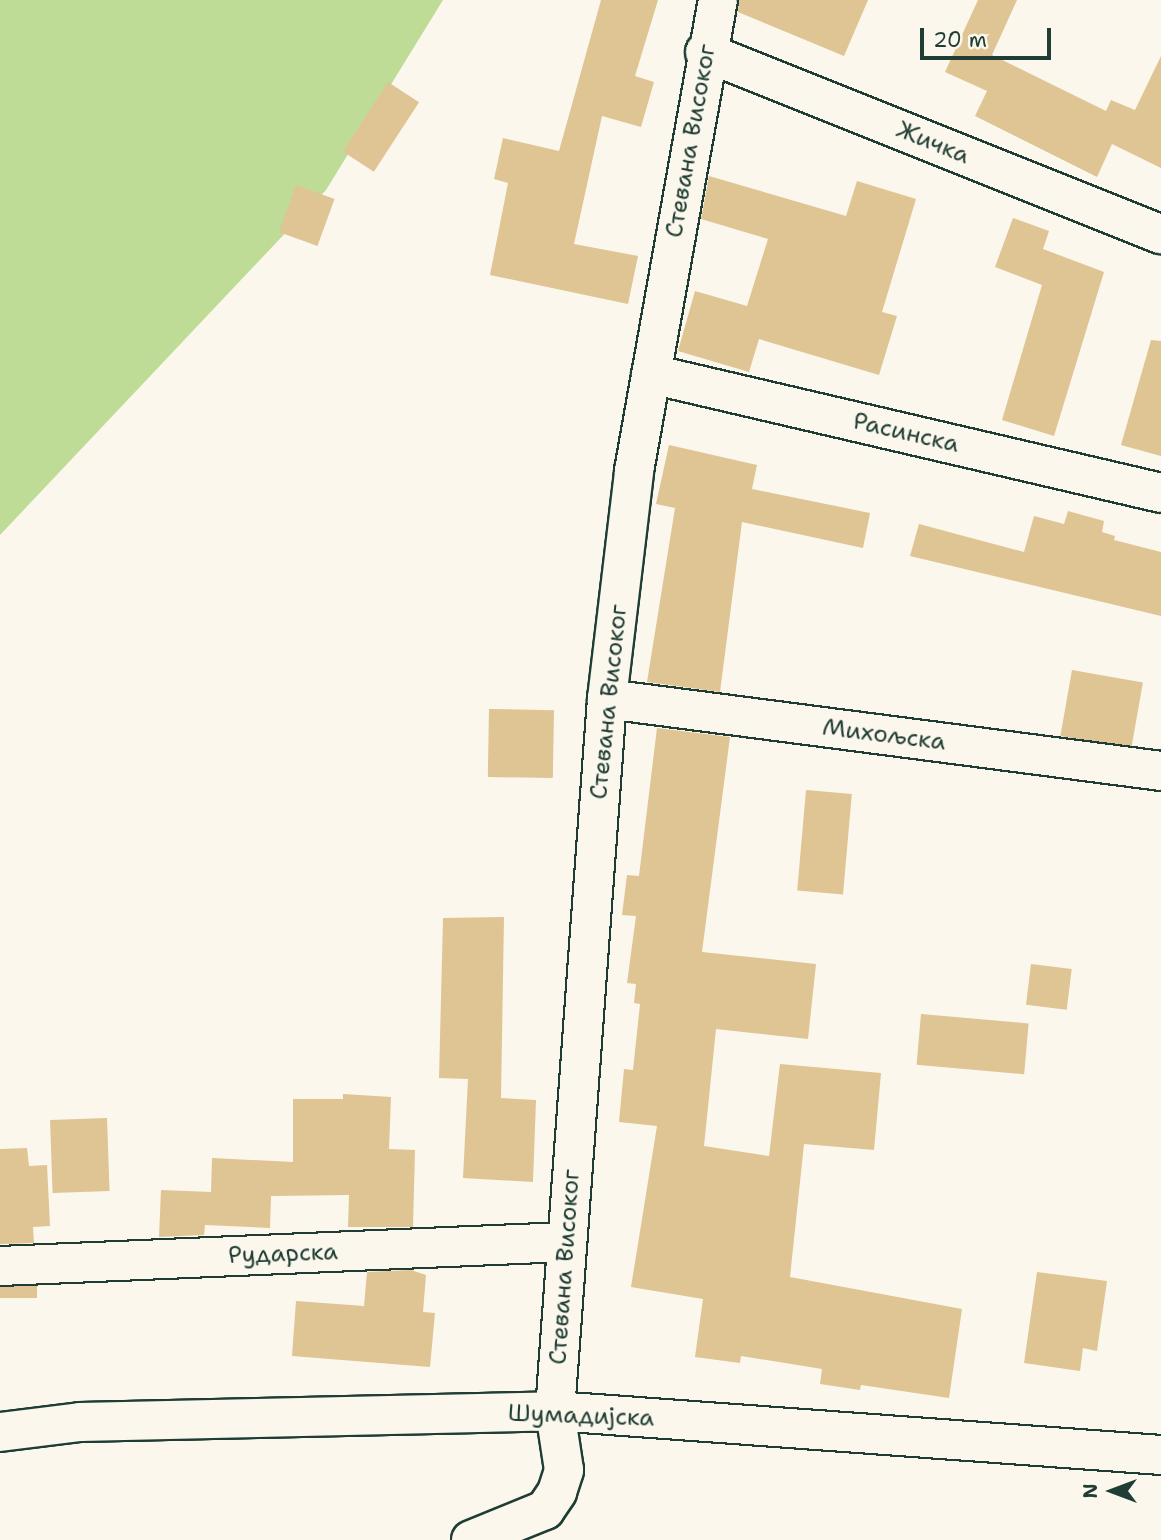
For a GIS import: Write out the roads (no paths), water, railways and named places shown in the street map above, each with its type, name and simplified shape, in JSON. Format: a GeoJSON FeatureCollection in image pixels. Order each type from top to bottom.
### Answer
{"type":"FeatureCollection","features":[{"type":"Feature","properties":{"kind":"street","name":"Стевана Високог"},"geometry":{"type":"LineString","coordinates":[[471,1540],[545,1510],[557,1492],[564,1470],[555,1411],[565,1242],[607,699],[634,471],[705,52],[718,0]]}},
{"type":"Feature","properties":{"kind":"street","name":"Жичка"},"geometry":{"type":"LineString","coordinates":[[705,52],[1161,234]]}},
{"type":"Feature","properties":{"kind":"street","name":"Расинска"},"geometry":{"type":"LineString","coordinates":[[651,374],[1161,493]]}},
{"type":"Feature","properties":{"kind":"street","name":"Михољска"},"geometry":{"type":"LineString","coordinates":[[607,699],[1161,771]]}},
{"type":"Feature","properties":{"kind":"street","name":"Рударска"},"geometry":{"type":"LineString","coordinates":[[0,1266],[565,1242]]}},
{"type":"Feature","properties":{"kind":"street","name":"Шумадијска"},"geometry":{"type":"LineString","coordinates":[[0,1432],[80,1422],[555,1411],[1161,1455]]}}]}
